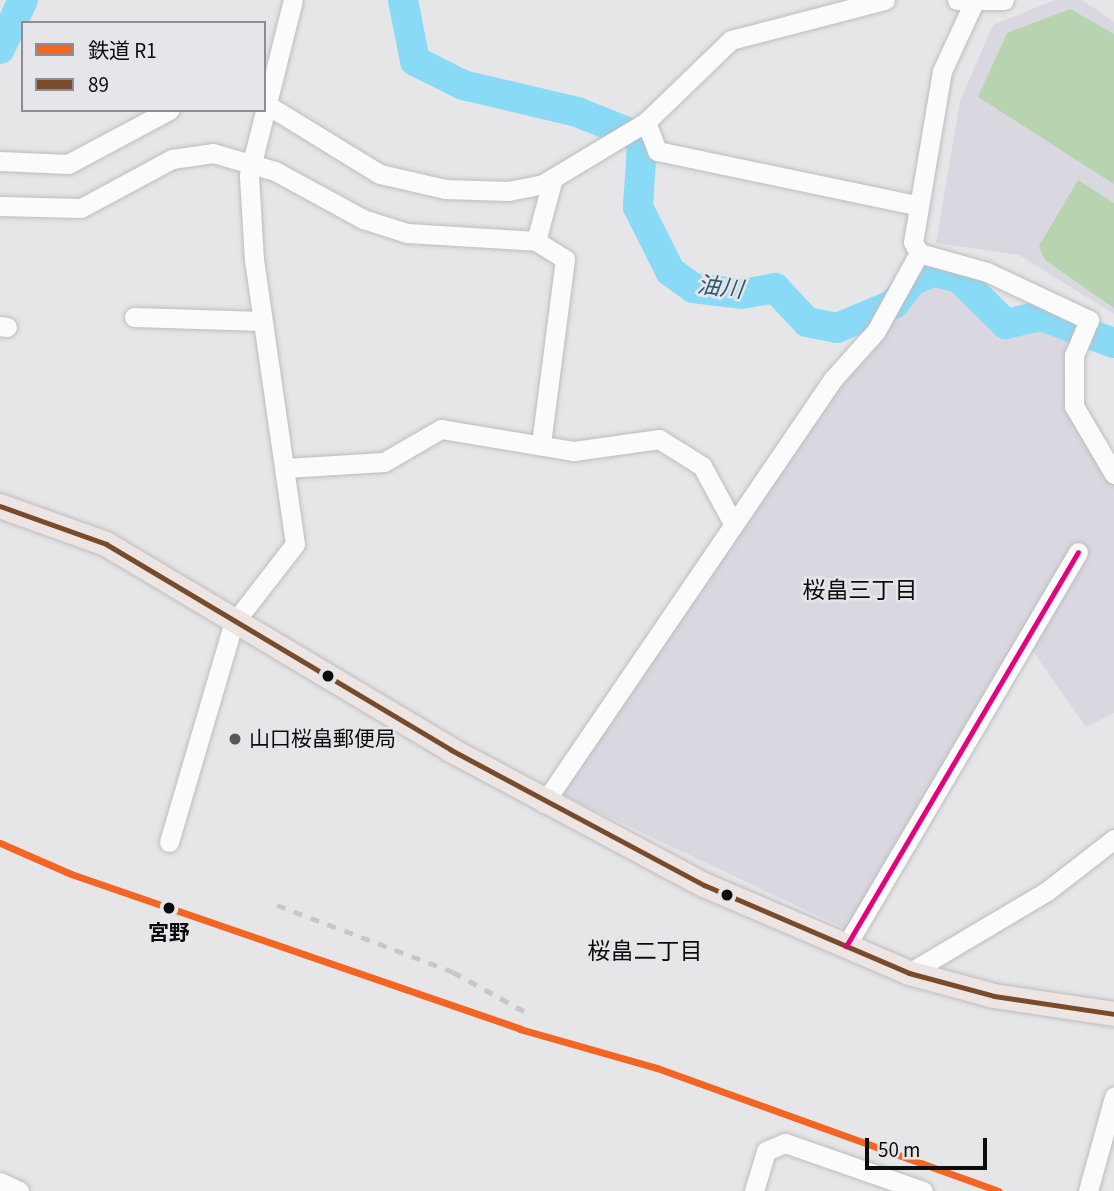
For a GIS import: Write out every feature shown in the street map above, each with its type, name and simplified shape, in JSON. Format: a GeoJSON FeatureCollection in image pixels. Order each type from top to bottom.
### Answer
{"type":"FeatureCollection","features":[{"type":"Feature","properties":{"kind":"main road"},"geometry":{"type":"LineString","coordinates":[[0,506],[106,544],[233,624],[544,803],[704,885],[909,973],[994,996],[1114,1014]]}},
{"type":"Feature","properties":{"kind":"street"},"geometry":{"type":"LineString","coordinates":[[266,100],[293,0]]}},
{"type":"Feature","properties":{"kind":"street"},"geometry":{"type":"LineString","coordinates":[[266,105],[380,174],[446,189],[508,191],[552,178],[646,122],[731,40],[885,0]]}},
{"type":"Feature","properties":{"kind":"street"},"geometry":{"type":"LineString","coordinates":[[1004,0],[965,1],[942,71],[916,205],[913,242],[919,253],[987,272],[1089,320],[1074,355],[1074,406],[1114,474]]}},
{"type":"Feature","properties":{"kind":"street"},"geometry":{"type":"LineString","coordinates":[[0,161],[68,164],[165,112]]}},
{"type":"Feature","properties":{"kind":"street"},"geometry":{"type":"LineString","coordinates":[[169,842],[233,624],[295,544],[262,321],[252,162],[263,112]]}},
{"type":"Feature","properties":{"kind":"street"},"geometry":{"type":"LineString","coordinates":[[646,122],[657,151],[916,205]]}},
{"type":"Feature","properties":{"kind":"street"},"geometry":{"type":"LineString","coordinates":[[0,206],[81,208],[194,153],[252,162],[363,219],[407,233],[536,241],[565,259],[541,445]]}},
{"type":"Feature","properties":{"kind":"street"},"geometry":{"type":"LineString","coordinates":[[536,241],[552,178]]}},
{"type":"Feature","properties":{"kind":"street"},"geometry":{"type":"LineString","coordinates":[[544,803],[833,379],[876,331],[919,253]]}},
{"type":"Feature","properties":{"kind":"street"},"geometry":{"type":"LineString","coordinates":[[134,317],[262,321]]}},
{"type":"Feature","properties":{"kind":"street"},"geometry":{"type":"LineString","coordinates":[[285,468],[384,462],[441,429],[575,450],[659,439],[680,447],[702,466],[733,523]]}},
{"type":"Feature","properties":{"kind":"street"},"geometry":{"type":"LineString","coordinates":[[846,946],[1079,552]]}},
{"type":"Feature","properties":{"kind":"street"},"geometry":{"type":"LineString","coordinates":[[909,973],[1047,891],[1114,839]]}},
{"type":"Feature","properties":{"kind":"street"},"geometry":{"type":"LineString","coordinates":[[1088,1191],[1114,1097]]}},
{"type":"Feature","properties":{"kind":"street"},"geometry":{"type":"LineString","coordinates":[[754,1191],[766,1152],[785,1143],[917,1190]]}},
{"type":"Feature","properties":{"kind":"street"},"geometry":{"type":"LineString","coordinates":[[0,1182],[19,1191]]}},
{"type":"Feature","properties":{"kind":"shaded area"},"geometry":{"type":"Polygon","coordinates":[[[1055,0],[1082,0],[1114,22],[1114,314],[1019,255],[936,243],[960,101],[993,25],[1055,0]]]}},
{"type":"Feature","properties":{"kind":"shaded area"},"geometry":{"type":"Polygon","coordinates":[[[931,275],[958,279],[1002,325],[1038,318],[1074,329],[1064,356],[1066,408],[1114,483],[1114,713],[1086,727],[1030,647],[850,931],[556,792],[913,280],[931,275]]]}},
{"type":"Feature","properties":{"kind":"green space"},"geometry":{"type":"Polygon","coordinates":[[[1070,9],[1114,34],[1114,184],[978,97],[1007,33],[1070,9]]]}},
{"type":"Feature","properties":{"kind":"green space"},"geometry":{"type":"Polygon","coordinates":[[[1078,180],[1114,203],[1114,308],[1045,260],[1039,246],[1078,180]]]}},
{"type":"Feature","properties":{"kind":"waterway","name":"油川"},"geometry":{"type":"LineString","coordinates":[[0,49],[23,0]]}},
{"type":"Feature","properties":{"kind":"waterway","name":"油川"},"geometry":{"type":"LineString","coordinates":[[403,0],[415,61],[463,85],[577,112],[635,135],[642,146],[638,207],[670,271],[693,288],[742,294],[775,288],[807,322],[837,328],[894,304],[913,280],[934,272],[959,278],[1006,324],[1041,316],[1114,343]]}},
{"type":"Feature","properties":{"kind":"railway"},"geometry":{"type":"LineString","coordinates":[[277,905],[453,972],[531,1015]]}},
{"type":"Feature","properties":{"kind":"rail line","name":"R1"},"geometry":{"type":"LineString","coordinates":[[0,843],[71,874],[520,1029],[657,1068],[999,1191]]}},
{"type":"Feature","properties":{"kind":"transit line","name":"89"},"geometry":{"type":"LineString","coordinates":[[0,506],[106,544],[451,750],[704,885],[909,973],[994,996],[1114,1014]]}},
{"type":"Feature","properties":{"kind":"transit line"},"geometry":{"type":"LineString","coordinates":[[846,946],[1078,552]]}},
{"type":"Feature","properties":{"kind":"place","name":"山口桜畠郵便局"},"geometry":{"type":"Point","coordinates":[235,739]}},
{"type":"Feature","properties":{"kind":"place","name":"宮野"},"geometry":{"type":"Point","coordinates":[169,908]}},
{"type":"Feature","properties":{"kind":"district","name":"桜畠三丁目"},"geometry":{"type":"Point","coordinates":[860,591]}},
{"type":"Feature","properties":{"kind":"district","name":"桜畠二丁目"},"geometry":{"type":"Point","coordinates":[645,952]}}]}
